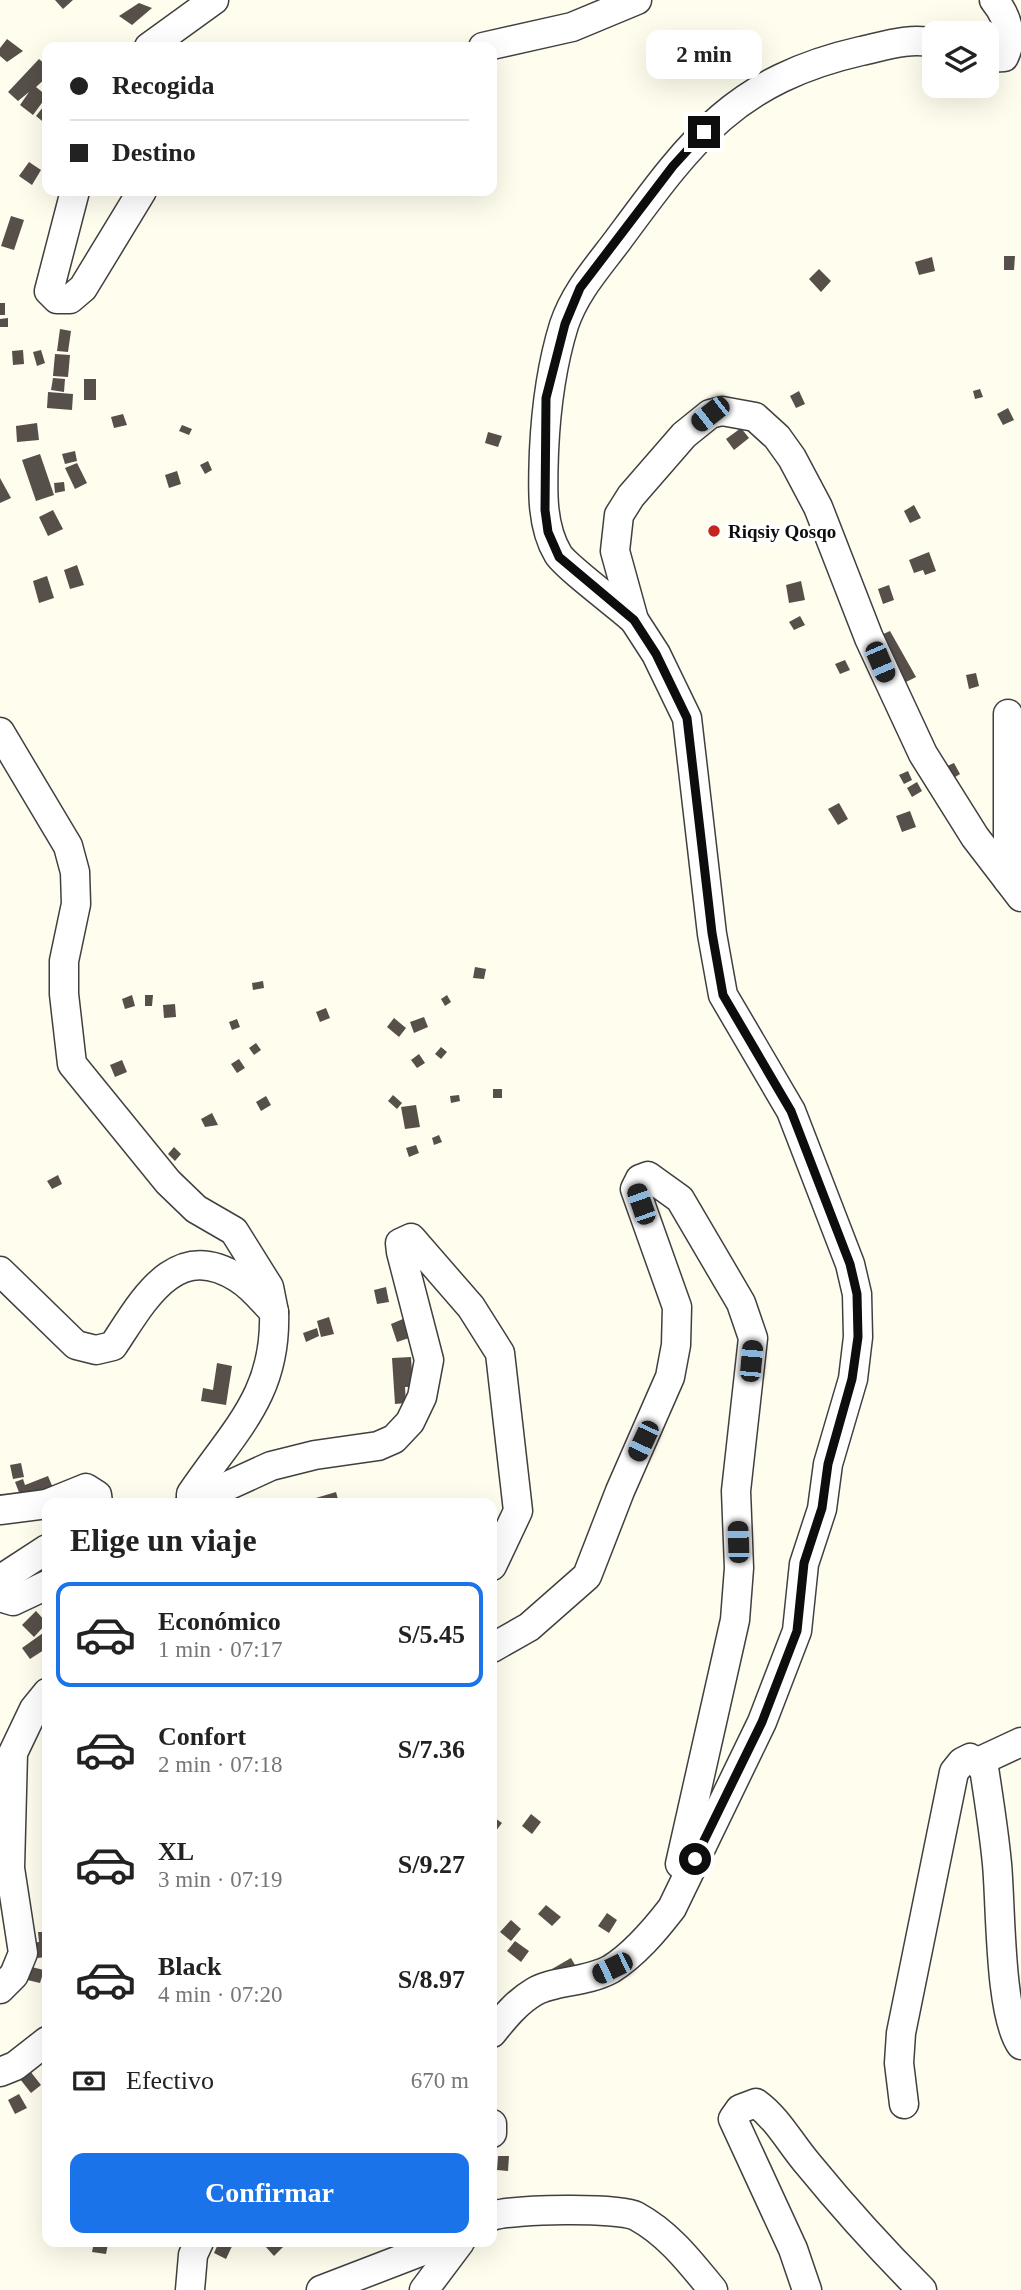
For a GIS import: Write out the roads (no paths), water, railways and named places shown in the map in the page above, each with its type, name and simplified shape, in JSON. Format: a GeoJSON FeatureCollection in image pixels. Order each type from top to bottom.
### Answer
{"type":"FeatureCollection","features":[{"type":"Feature","properties":{"kind":"street"},"geometry":{"type":"LineString","coordinates":[[156,42],[214,0]]}},
{"type":"Feature","properties":{"kind":"street"},"geometry":{"type":"LineString","coordinates":[[497,44],[572,27],[637,0]]}},
{"type":"Feature","properties":{"kind":"street"},"geometry":{"type":"LineString","coordinates":[[994,0],[1015,25],[1009,48],[1004,57],[999,57]]}},
{"type":"Feature","properties":{"kind":"street"},"geometry":{"type":"LineString","coordinates":[[497,2027],[507,2014],[536,1990],[586,1980],[612,1968],[651,1935],[671,1908],[762,1722],[797,1631],[804,1563],[822,1508],[828,1464],[852,1379],[858,1337],[857,1294],[850,1264],[791,1111],[723,995],[712,933],[687,718],[656,654],[634,620],[559,557],[548,532],[544,475],[546,398],[565,324],[580,288],[686,149],[722,114],[773,82],[823,60],[895,44],[922,41]]}},
{"type":"Feature","properties":{"kind":"street"},"geometry":{"type":"LineString","coordinates":[[74,196],[49,291],[57,299],[70,299],[83,288],[139,196]]}},
{"type":"Feature","properties":{"kind":"street"},"geometry":{"type":"LineString","coordinates":[[634,620],[615,551],[619,515],[669,451],[710,414],[722,411],[755,417],[777,437],[806,481],[869,638],[923,754],[975,836],[1014,888]]}},
{"type":"Feature","properties":{"kind":"street"},"geometry":{"type":"LineString","coordinates":[[1008,714],[1014,888]]}},
{"type":"Feature","properties":{"kind":"street"},"geometry":{"type":"LineString","coordinates":[[0,732],[68,846],[75,872],[76,904],[64,961],[64,995],[72,1064],[168,1182],[196,1209],[234,1231],[270,1287],[275,1338],[258,1398],[191,1494],[191,1498]]}},
{"type":"Feature","properties":{"kind":"street"},"geometry":{"type":"LineString","coordinates":[[497,1645],[529,1627],[587,1576],[620,1490],[670,1377],[676,1345],[677,1307],[635,1188],[640,1179],[648,1176],[680,1199],[741,1303],[753,1338],[736,1491],[739,1568],[736,1620],[685,1846],[663,1919]]}},
{"type":"Feature","properties":{"kind":"street"},"geometry":{"type":"LineString","coordinates":[[202,1498],[271,1466],[315,1454],[378,1446],[394,1439],[410,1422],[422,1397],[429,1360],[401,1252],[400,1243],[411,1238],[471,1307],[500,1353],[518,1511],[497,1555]]}},
{"type":"Feature","properties":{"kind":"street"},"geometry":{"type":"LineString","coordinates":[[0,1271],[76,1345],[96,1350],[113,1346],[154,1286],[177,1270],[196,1265],[214,1266],[240,1278],[274,1312]]}},
{"type":"Feature","properties":{"kind":"street"},"geometry":{"type":"LineString","coordinates":[[61,1498],[86,1488],[97,1498]]}},
{"type":"Feature","properties":{"kind":"street"},"geometry":{"type":"LineString","coordinates":[[0,1510],[42,1504]]}},
{"type":"Feature","properties":{"kind":"street"},"geometry":{"type":"LineString","coordinates":[[0,1586],[4,1577],[42,1552]]}},
{"type":"Feature","properties":{"kind":"street"},"geometry":{"type":"LineString","coordinates":[[0,1597],[13,1601],[42,1587]]}},
{"type":"Feature","properties":{"kind":"street"},"geometry":{"type":"LineString","coordinates":[[5,1978],[23,1953],[10,1868],[13,1753],[34,1709],[42,1699]]}},
{"type":"Feature","properties":{"kind":"street"},"geometry":{"type":"LineString","coordinates":[[978,1762],[1021,1742]]}},
{"type":"Feature","properties":{"kind":"street"},"geometry":{"type":"LineString","coordinates":[[904,2104],[899,2063],[901,2033],[921,1925],[954,1772],[962,1762],[970,1758],[984,1768],[997,1863],[1010,2016],[1021,2045]]}},
{"type":"Feature","properties":{"kind":"street"},"geometry":{"type":"LineString","coordinates":[[0,2072],[15,2066],[42,2045]]}},
{"type":"Feature","properties":{"kind":"street"},"geometry":{"type":"LineString","coordinates":[[807,2290],[793,2249],[733,2119],[740,2109],[756,2103],[774,2116],[789,2142],[867,2234],[922,2290]]}},
{"type":"Feature","properties":{"kind":"street"},"geometry":{"type":"LineString","coordinates":[[497,2215],[545,2209],[634,2214],[675,2243],[713,2290]]}},
{"type":"Feature","properties":{"kind":"street"},"geometry":{"type":"LineString","coordinates":[[190,2290],[193,2255],[197,2247]]}},
{"type":"Feature","properties":{"kind":"street"},"geometry":{"type":"LineString","coordinates":[[321,2290],[433,2247]]}},
{"type":"Feature","properties":{"kind":"street"},"geometry":{"type":"LineString","coordinates":[[424,2290],[456,2247]]}},
{"type":"Feature","properties":{"kind":"place","name":"Riqsiy Qosqo"},"geometry":{"type":"Point","coordinates":[714,531]}}]}
